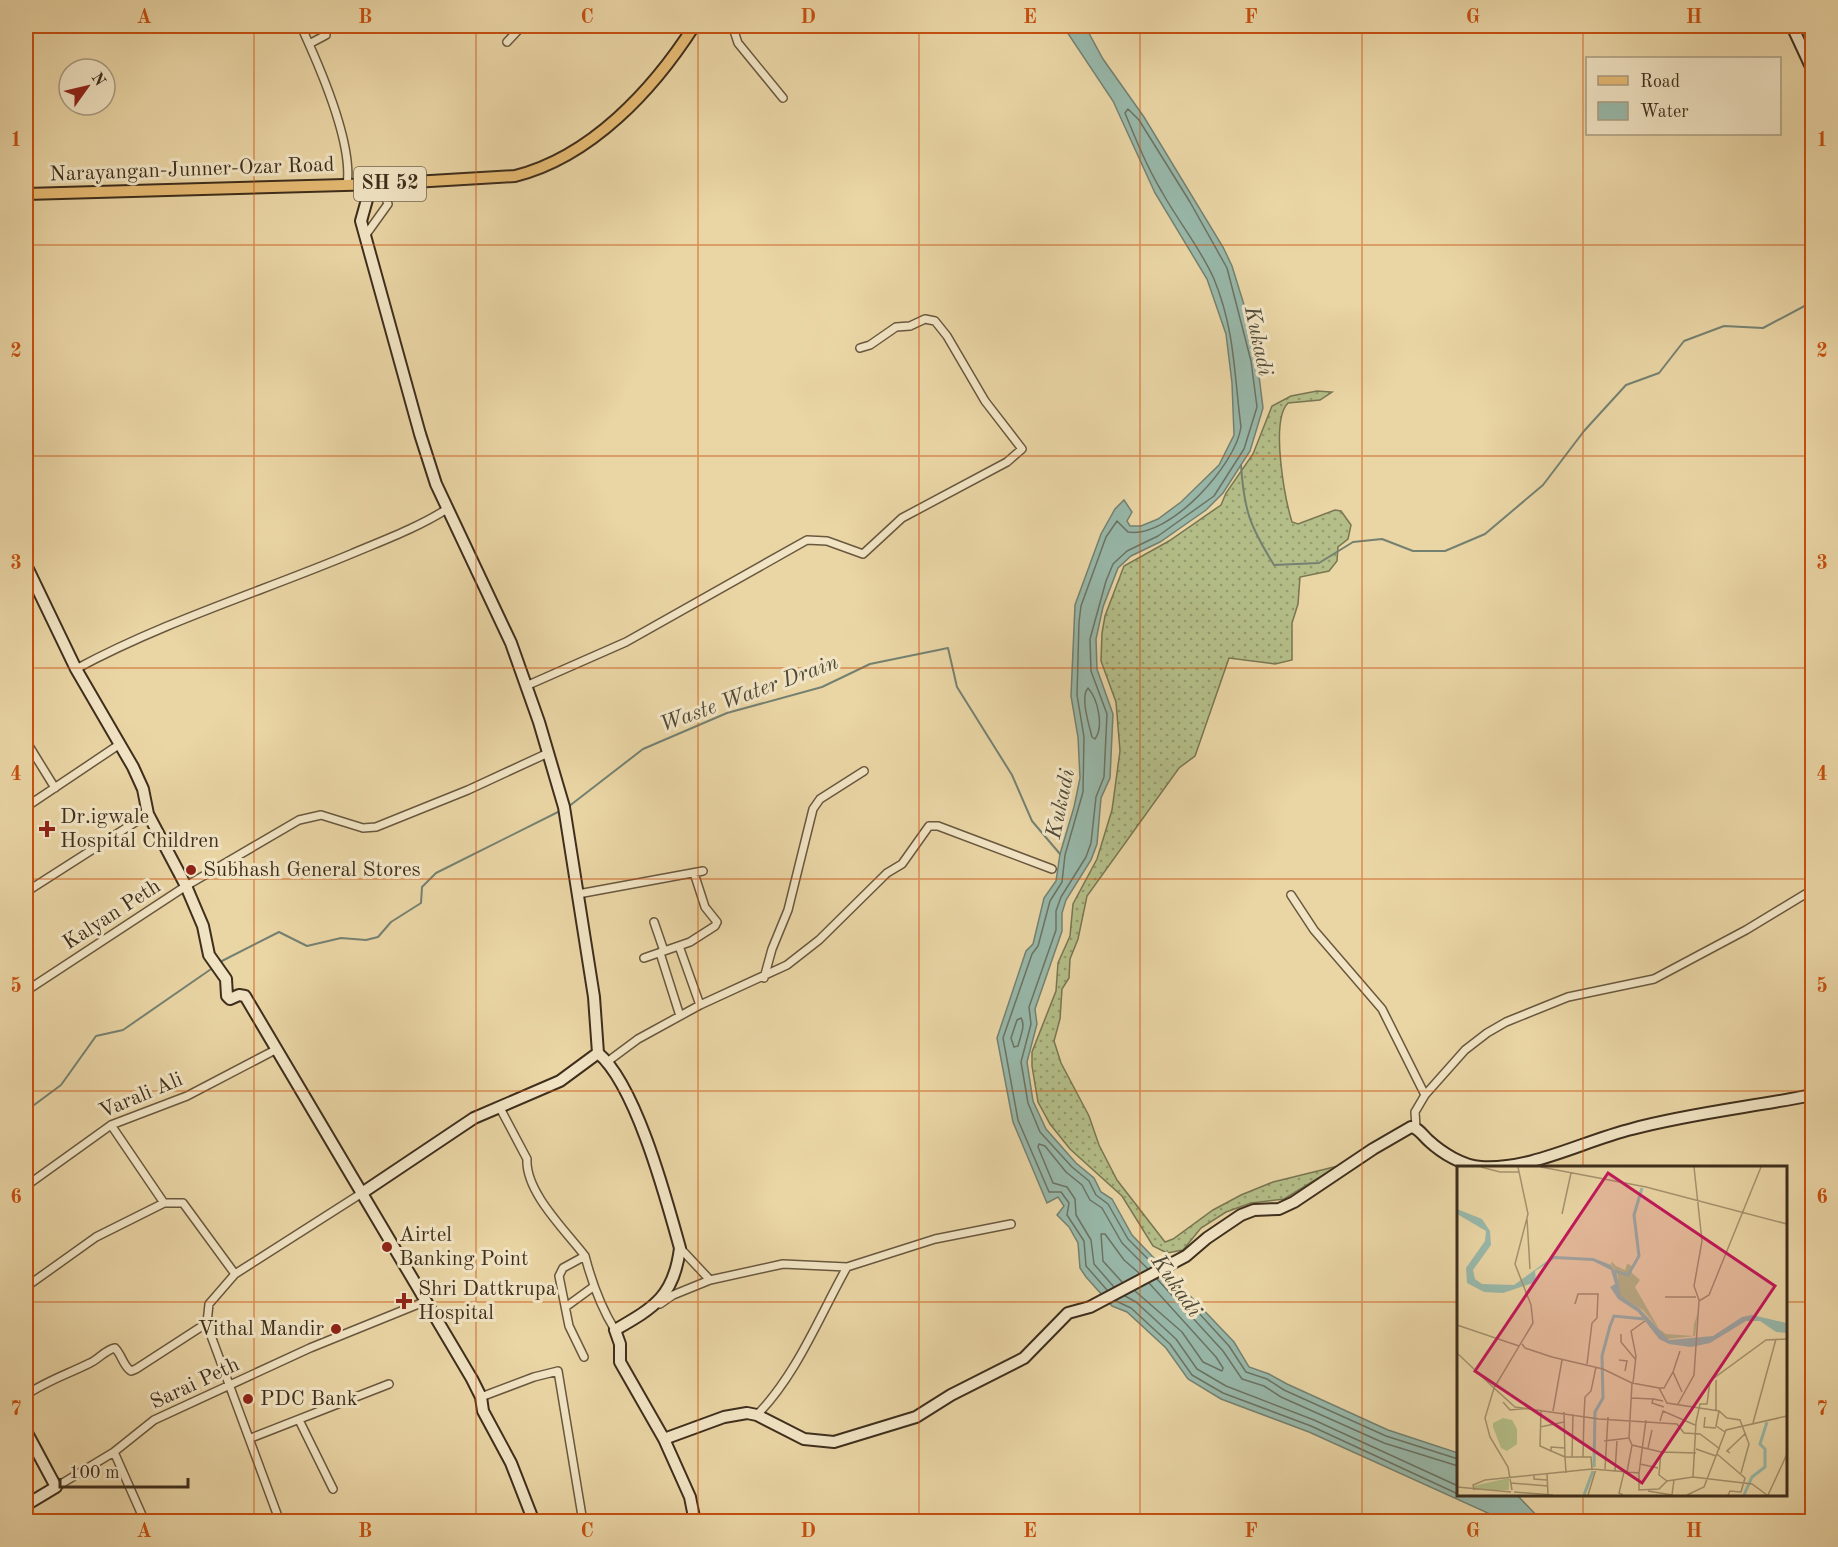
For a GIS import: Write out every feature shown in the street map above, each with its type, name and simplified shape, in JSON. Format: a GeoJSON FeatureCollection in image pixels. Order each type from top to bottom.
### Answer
{"type":"FeatureCollection","features":[{"type":"Feature","properties":{"kind":"main road","name":"Narayangan-Junner-Ozar Road"},"geometry":{"type":"LineString","coordinates":[[26,194],[380,184],[515,176],[536,171],[577,149],[628,108],[660,74],[694,26]]}},
{"type":"Feature","properties":{"kind":"street"},"geometry":{"type":"LineString","coordinates":[[301,26],[324,78],[347,159],[347,185]]}},
{"type":"Feature","properties":{"kind":"street"},"geometry":{"type":"LineString","coordinates":[[309,44],[326,35],[324,26]]}},
{"type":"Feature","properties":{"kind":"street"},"geometry":{"type":"LineString","coordinates":[[507,42],[522,26]]}},
{"type":"Feature","properties":{"kind":"street"},"geometry":{"type":"LineString","coordinates":[[737,26],[735,36],[738,43],[783,98]]}},
{"type":"Feature","properties":{"kind":"street"},"geometry":{"type":"LineString","coordinates":[[1792,26],[1812,69]]}},
{"type":"Feature","properties":{"kind":"street"},"geometry":{"type":"LineString","coordinates":[[365,236],[388,204],[380,184],[368,196],[361,221],[365,236],[420,434],[447,509],[511,643],[548,753],[564,807],[594,997],[597,1053],[607,1062],[640,1123],[680,1248],[678,1268],[669,1288],[653,1309]]}},
{"type":"Feature","properties":{"kind":"street"},"geometry":{"type":"LineString","coordinates":[[526,686],[626,642],[807,540],[827,541],[857,553],[868,552],[902,518],[1007,462],[1022,449],[985,401],[947,336],[935,321],[925,319],[910,326],[896,327],[870,345],[860,348]]}},
{"type":"Feature","properties":{"kind":"street"},"geometry":{"type":"LineString","coordinates":[[76,669],[125,642],[402,533],[447,509]]}},
{"type":"Feature","properties":{"kind":"street"},"geometry":{"type":"LineString","coordinates":[[26,565],[76,669],[120,744],[143,789],[148,814],[186,886],[203,926],[209,955],[226,979],[227,996],[230,999],[239,995],[245,996],[426,1301],[481,1397],[483,1412],[511,1463],[534,1521]]}},
{"type":"Feature","properties":{"kind":"street"},"geometry":{"type":"LineString","coordinates":[[26,592],[36,586]]}},
{"type":"Feature","properties":{"kind":"street"},"geometry":{"type":"LineString","coordinates":[[26,741],[55,788]]}},
{"type":"Feature","properties":{"kind":"street"},"geometry":{"type":"LineString","coordinates":[[26,807],[120,744]]}},
{"type":"Feature","properties":{"kind":"street","name":"Kalyan Peth"},"geometry":{"type":"LineString","coordinates":[[26,991],[186,886],[312,815],[363,828],[376,827],[468,790],[548,753]]}},
{"type":"Feature","properties":{"kind":"street"},"geometry":{"type":"LineString","coordinates":[[764,978],[772,949],[788,910],[813,809],[820,800],[864,771]]}},
{"type":"Feature","properties":{"kind":"street"},"geometry":{"type":"LineString","coordinates":[[26,892],[148,814]]}},
{"type":"Feature","properties":{"kind":"street"},"geometry":{"type":"LineString","coordinates":[[607,1062],[638,1039],[700,1005],[764,978],[787,965],[819,940],[887,873],[902,864],[929,826],[938,826],[1052,869]]}},
{"type":"Feature","properties":{"kind":"street"},"geometry":{"type":"LineString","coordinates":[[578,894],[704,871]]}},
{"type":"Feature","properties":{"kind":"street"},"geometry":{"type":"LineString","coordinates":[[644,958],[679,946],[715,926],[717,922],[705,907],[694,873]]}},
{"type":"Feature","properties":{"kind":"street"},"geometry":{"type":"LineString","coordinates":[[1475,1166],[1463,1163],[1430,1142],[1416,1128],[1415,1112],[1425,1095],[1465,1050],[1506,1022],[1568,997],[1654,979],[1763,920],[1812,890]]}},
{"type":"Feature","properties":{"kind":"street"},"geometry":{"type":"LineString","coordinates":[[1291,895],[1314,930],[1382,1009],[1425,1095]]}},
{"type":"Feature","properties":{"kind":"street"},"geometry":{"type":"LineString","coordinates":[[654,922],[680,1016]]}},
{"type":"Feature","properties":{"kind":"street"},"geometry":{"type":"LineString","coordinates":[[679,946],[700,1005]]}},
{"type":"Feature","properties":{"kind":"street","name":"Varali Ali"},"geometry":{"type":"LineString","coordinates":[[26,1186],[94,1134],[111,1125],[187,1096],[277,1049]]}},
{"type":"Feature","properties":{"kind":"street"},"geometry":{"type":"LineString","coordinates":[[280,1521],[232,1385],[207,1323],[212,1297],[236,1274],[474,1118],[560,1081],[597,1053]]}},
{"type":"Feature","properties":{"kind":"street"},"geometry":{"type":"LineString","coordinates":[[1502,1166],[1530,1161],[1633,1128],[1812,1095]]}},
{"type":"Feature","properties":{"kind":"street"},"geometry":{"type":"LineString","coordinates":[[500,1108],[527,1159],[527,1168],[545,1207],[585,1256],[593,1287],[620,1344],[620,1362],[664,1439],[690,1497],[695,1521]]}},
{"type":"Feature","properties":{"kind":"street"},"geometry":{"type":"LineString","coordinates":[[111,1125],[164,1203],[169,1205],[183,1203],[236,1274]]}},
{"type":"Feature","properties":{"kind":"street"},"geometry":{"type":"LineString","coordinates":[[664,1439],[724,1417],[757,1415],[788,1432],[820,1443],[834,1442],[907,1420],[1024,1358],[1062,1317],[1076,1309],[1090,1307],[1186,1256],[1207,1238],[1241,1215],[1254,1210],[1280,1209],[1294,1202],[1373,1149],[1406,1129],[1416,1128]]}},
{"type":"Feature","properties":{"kind":"street"},"geometry":{"type":"LineString","coordinates":[[26,1287],[96,1237],[164,1203]]}},
{"type":"Feature","properties":{"kind":"street"},"geometry":{"type":"LineString","coordinates":[[615,1330],[653,1309],[673,1294],[710,1280],[783,1264],[847,1267],[935,1239],[1011,1224]]}},
{"type":"Feature","properties":{"kind":"street"},"geometry":{"type":"LineString","coordinates":[[680,1248],[710,1280]]}},
{"type":"Feature","properties":{"kind":"street"},"geometry":{"type":"LineString","coordinates":[[584,1357],[569,1326],[560,1271],[585,1256]]}},
{"type":"Feature","properties":{"kind":"street"},"geometry":{"type":"LineString","coordinates":[[757,1415],[774,1397],[791,1370],[847,1267]]}},
{"type":"Feature","properties":{"kind":"street"},"geometry":{"type":"LineString","coordinates":[[567,1306],[593,1287]]}},
{"type":"Feature","properties":{"kind":"street","name":"Sarai Peth"},"geometry":{"type":"LineString","coordinates":[[56,1487],[114,1452],[154,1420],[310,1348],[426,1301]]}},
{"type":"Feature","properties":{"kind":"street"},"geometry":{"type":"LineString","coordinates":[[26,1395],[63,1373],[92,1363],[109,1349],[115,1348],[119,1352],[126,1368],[131,1371],[207,1323]]}},
{"type":"Feature","properties":{"kind":"street"},"geometry":{"type":"LineString","coordinates":[[481,1397],[534,1377],[558,1371],[583,1521]]}},
{"type":"Feature","properties":{"kind":"street"},"geometry":{"type":"LineString","coordinates":[[251,1438],[389,1384]]}},
{"type":"Feature","properties":{"kind":"street"},"geometry":{"type":"LineString","coordinates":[[298,1420],[333,1490]]}},
{"type":"Feature","properties":{"kind":"street"},"geometry":{"type":"LineString","coordinates":[[26,1431],[56,1487],[26,1505]]}},
{"type":"Feature","properties":{"kind":"street"},"geometry":{"type":"LineString","coordinates":[[114,1452],[145,1521]]}},
{"type":"Feature","properties":{"kind":"green space"},"geometry":{"type":"Polygon","coordinates":[[[1317,391],[1332,392],[1320,400],[1288,403],[1283,412],[1280,442],[1286,496],[1292,522],[1298,524],[1335,510],[1341,511],[1351,525],[1348,539],[1338,547],[1337,561],[1329,571],[1300,577],[1298,604],[1292,623],[1292,660],[1275,664],[1229,658],[1195,756],[1179,768],[1087,896],[1078,939],[1070,959],[1069,978],[1062,989],[1060,1019],[1054,1041],[1061,1063],[1089,1116],[1099,1145],[1117,1180],[1165,1242],[1173,1239],[1213,1210],[1241,1195],[1273,1182],[1338,1166],[1284,1199],[1251,1203],[1226,1212],[1201,1228],[1183,1250],[1167,1253],[1153,1246],[1122,1196],[1070,1149],[1050,1124],[1038,1102],[1032,1066],[1032,1052],[1056,991],[1058,963],[1070,936],[1073,904],[1097,859],[1112,810],[1120,751],[1116,702],[1101,661],[1102,633],[1105,616],[1124,566],[1169,541],[1221,505],[1226,493],[1253,454],[1272,406],[1291,396],[1317,391]]]}},
{"type":"Feature","properties":{"kind":"water","name":"Kukadi"},"geometry":{"type":"Polygon","coordinates":[[[1063,26],[1085,26],[1103,59],[1144,117],[1223,247],[1232,266],[1245,308],[1257,360],[1263,408],[1250,451],[1223,493],[1206,510],[1160,542],[1131,556],[1118,568],[1103,607],[1096,639],[1097,669],[1113,714],[1110,778],[1101,798],[1097,844],[1091,860],[1066,900],[1062,913],[1062,931],[1035,1009],[1037,1024],[1027,1062],[1033,1101],[1046,1129],[1076,1163],[1094,1178],[1101,1192],[1112,1199],[1132,1235],[1234,1342],[1249,1367],[1269,1374],[1388,1430],[1457,1453],[1457,1496],[1518,1496],[1542,1521],[1494,1521],[1488,1513],[1309,1432],[1221,1399],[1188,1379],[1166,1348],[1127,1312],[1112,1306],[1086,1277],[1080,1268],[1078,1243],[1069,1227],[1057,1215],[1064,1206],[1058,1197],[1047,1203],[1013,1122],[997,1038],[1026,951],[1033,944],[1044,898],[1056,881],[1060,854],[1080,778],[1078,737],[1071,696],[1075,605],[1101,534],[1115,509],[1124,500],[1132,512],[1127,521],[1130,526],[1141,526],[1158,519],[1181,502],[1219,465],[1234,435],[1232,383],[1226,334],[1207,279],[1155,193],[1113,101],[1063,26]]]}},
{"type":"Feature","properties":{"kind":"waterway"},"geometry":{"type":"LineString","coordinates":[[1241,465],[1246,507],[1259,539],[1274,565],[1319,563],[1353,542],[1382,539],[1413,551],[1445,551],[1485,534],[1543,485],[1584,431],[1626,385],[1659,373],[1684,341],[1724,326],[1763,328],[1812,302]]}},
{"type":"Feature","properties":{"kind":"waterway","name":"Waste Water Drain"},"geometry":{"type":"LineString","coordinates":[[568,807],[643,749],[727,713],[822,687],[870,664],[948,648],[957,687],[1012,775],[1032,821],[1060,854]]}},
{"type":"Feature","properties":{"kind":"waterway","name":"Waste Water Drain"},"geometry":{"type":"LineString","coordinates":[[218,963],[279,932],[307,946],[341,938],[366,940],[378,937],[391,922],[421,903],[422,887],[436,873],[560,811]]}},
{"type":"Feature","properties":{"kind":"waterway","name":"Waste Water Drain"},"geometry":{"type":"LineString","coordinates":[[26,1111],[61,1085],[96,1036],[123,1030],[214,967]]}},
{"type":"Feature","properties":{"kind":"place","name":"Dr.igwale Hospital Children"},"geometry":{"type":"Point","coordinates":[47,829]}},
{"type":"Feature","properties":{"kind":"place","name":"Subhash General Stores"},"geometry":{"type":"Point","coordinates":[191,870]}},
{"type":"Feature","properties":{"kind":"place","name":"Airtel Banking Point"},"geometry":{"type":"Point","coordinates":[387,1247]}},
{"type":"Feature","properties":{"kind":"place","name":"Shri Dattkrupa Hospital"},"geometry":{"type":"Point","coordinates":[404,1301]}},
{"type":"Feature","properties":{"kind":"place","name":"Vithal Mandir"},"geometry":{"type":"Point","coordinates":[336,1329]}},
{"type":"Feature","properties":{"kind":"place","name":"PDC Bank"},"geometry":{"type":"Point","coordinates":[248,1399]}}]}
